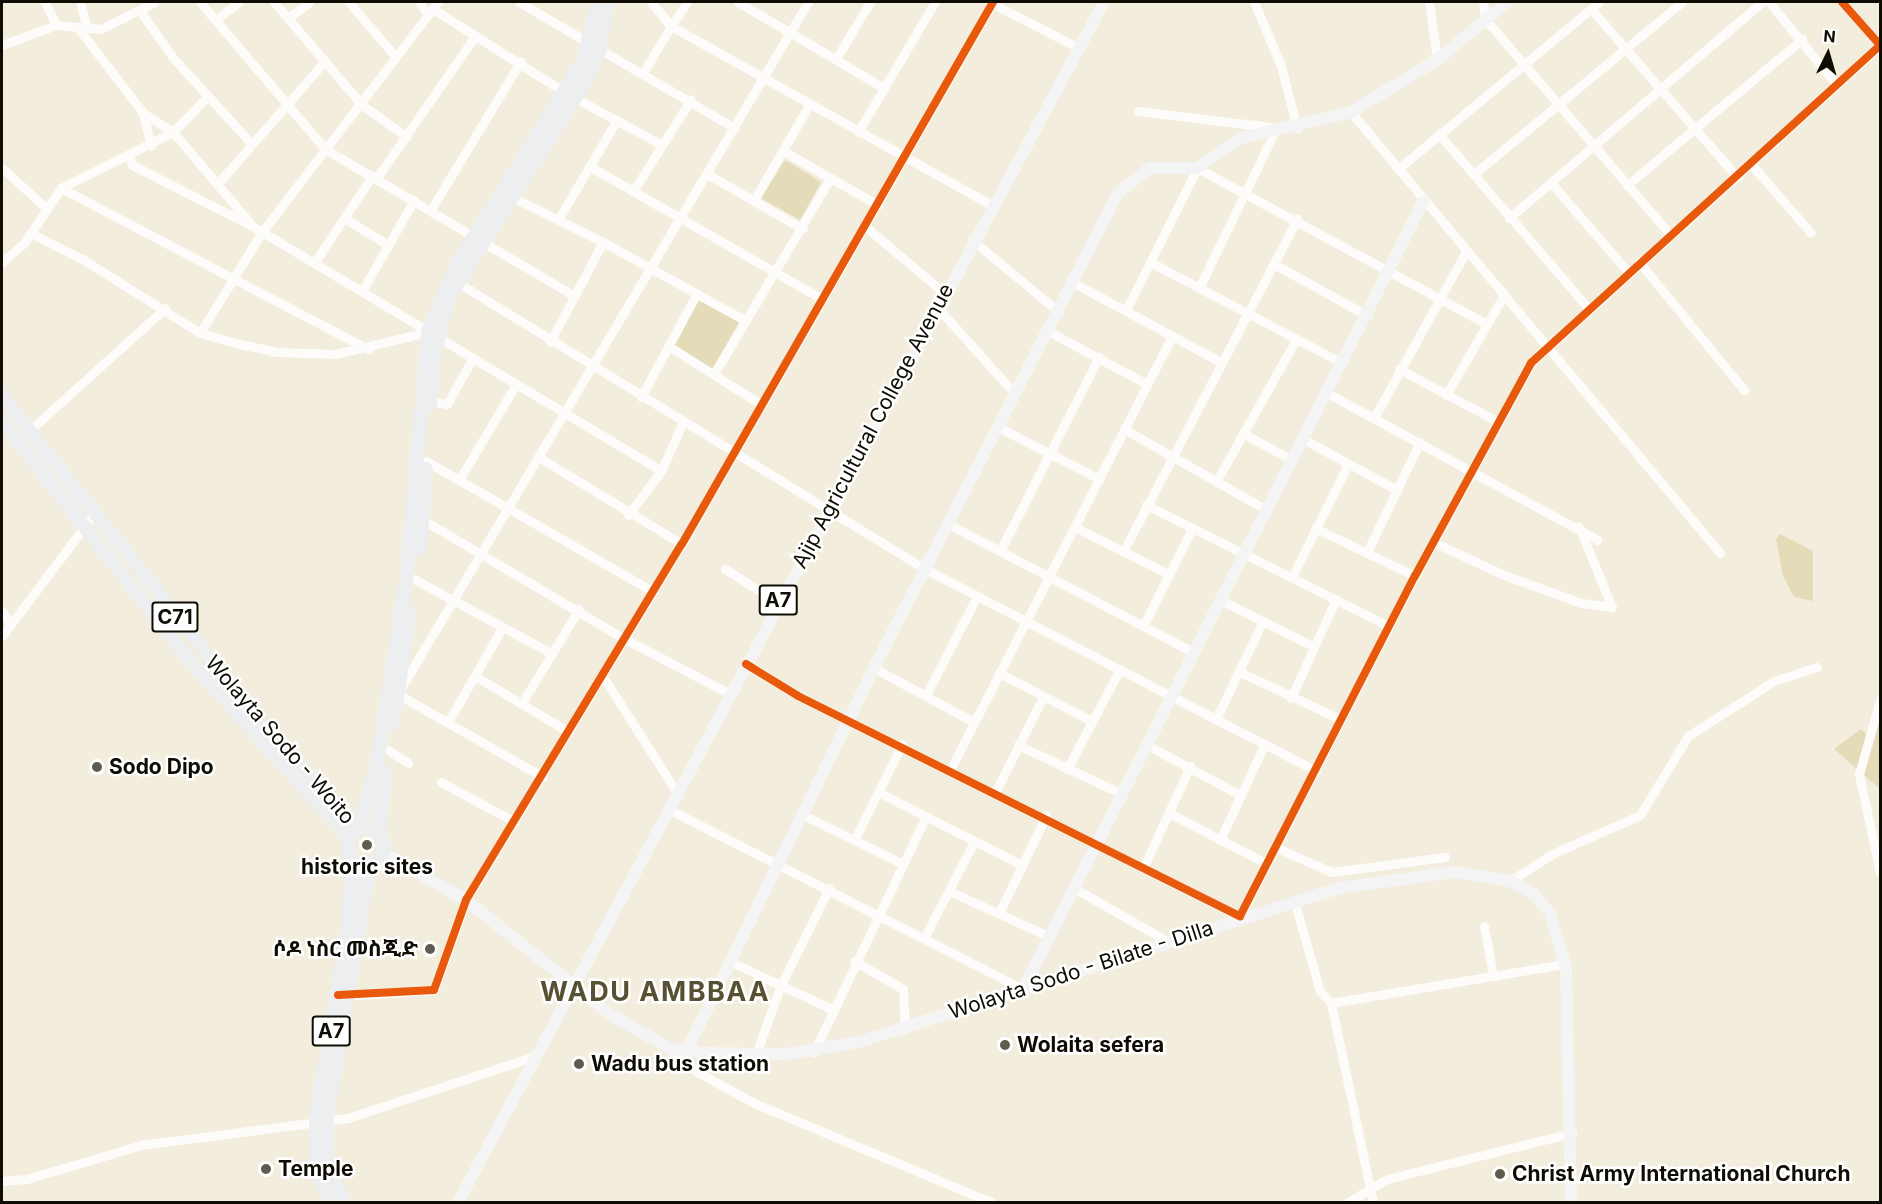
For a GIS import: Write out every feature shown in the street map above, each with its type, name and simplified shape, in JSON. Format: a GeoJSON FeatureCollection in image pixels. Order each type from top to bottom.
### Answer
{"type":"FeatureCollection","features":[{"type":"Feature","properties":{"kind":"highway"},"geometry":{"type":"LineString","coordinates":[[594,47],[598,2]]}},
{"type":"Feature","properties":{"kind":"highway"},"geometry":{"type":"LineString","coordinates":[[352,858],[369,864],[383,853],[378,832],[393,691],[414,524],[432,335],[443,289],[512,197],[570,96],[594,47],[608,2]]}},
{"type":"Feature","properties":{"kind":"highway"},"geometry":{"type":"LineString","coordinates":[[378,832],[354,833],[371,799],[424,521],[432,335],[478,240],[570,96]]}},
{"type":"Feature","properties":{"kind":"highway","name":"Wolayta Sodo - Woito"},"geometry":{"type":"LineString","coordinates":[[2,396],[261,722],[354,833]]}},
{"type":"Feature","properties":{"kind":"highway","name":"Wolayta Sodo - Woito"},"geometry":{"type":"LineString","coordinates":[[2,421],[185,655],[354,833]]}},
{"type":"Feature","properties":{"kind":"highway","name":"A7"},"geometry":{"type":"LineString","coordinates":[[343,995],[352,895],[354,833]]}},
{"type":"Feature","properties":{"kind":"highway","name":"A7"},"geometry":{"type":"LineString","coordinates":[[325,1201],[316,1170],[321,1117],[369,864]]}},
{"type":"Feature","properties":{"kind":"highway","name":"A7"},"geometry":{"type":"LineString","coordinates":[[321,1117],[327,1166],[344,1203]]}},
{"type":"Feature","properties":{"kind":"main road","name":"Ajip Agricultural College Avenue"},"geometry":{"type":"LineString","coordinates":[[458,1202],[672,811],[777,602],[832,508],[972,240],[1104,2]]}},
{"type":"Feature","properties":{"kind":"main road"},"geometry":{"type":"LineString","coordinates":[[686,1052],[848,719],[950,525],[1118,193],[1134,176],[1150,168],[1197,168],[1241,138],[1286,130],[1351,112],[1437,60],[1507,2]]}},
{"type":"Feature","properties":{"kind":"main road"},"geometry":{"type":"LineString","coordinates":[[1023,989],[1191,651],[1368,316],[1423,202]]}},
{"type":"Feature","properties":{"kind":"main road","name":"Wolayta Sodo - Bilate - Dilla"},"geometry":{"type":"LineString","coordinates":[[383,853],[466,900],[577,986],[608,1013],[671,1049],[686,1052],[756,1054],[814,1052],[905,1029],[1169,942],[1240,916],[1294,900],[1436,874],[1510,881],[1534,894],[1550,913],[1565,964],[1572,1133],[1571,1203]]}},
{"type":"Feature","properties":{"kind":"street"},"geometry":{"type":"LineString","coordinates":[[45,2],[56,25]]}},
{"type":"Feature","properties":{"kind":"street"},"geometry":{"type":"LineString","coordinates":[[80,2],[83,29],[143,112],[173,132],[219,182],[258,230]]}},
{"type":"Feature","properties":{"kind":"street"},"geometry":{"type":"LineString","coordinates":[[2,45],[56,25],[83,29],[140,11],[155,2]]}},
{"type":"Feature","properties":{"kind":"street"},"geometry":{"type":"LineString","coordinates":[[201,2],[287,98],[325,148],[575,296]]}},
{"type":"Feature","properties":{"kind":"street"},"geometry":{"type":"LineString","coordinates":[[215,20],[239,2]]}},
{"type":"Feature","properties":{"kind":"street"},"geometry":{"type":"LineString","coordinates":[[274,2],[290,17],[362,105],[407,137]]}},
{"type":"Feature","properties":{"kind":"street"},"geometry":{"type":"LineString","coordinates":[[290,17],[309,2]]}},
{"type":"Feature","properties":{"kind":"street"},"geometry":{"type":"LineString","coordinates":[[349,2],[395,56]]}},
{"type":"Feature","properties":{"kind":"street"},"geometry":{"type":"LineString","coordinates":[[418,2],[521,61],[570,96],[662,145]]}},
{"type":"Feature","properties":{"kind":"street"},"geometry":{"type":"LineString","coordinates":[[519,2],[594,47],[691,99],[735,128]]}},
{"type":"Feature","properties":{"kind":"street"},"geometry":{"type":"LineString","coordinates":[[651,2],[671,26],[905,159],[991,205]]}},
{"type":"Feature","properties":{"kind":"street"},"geometry":{"type":"LineString","coordinates":[[643,73],[687,2]]}},
{"type":"Feature","properties":{"kind":"street"},"geometry":{"type":"LineString","coordinates":[[543,777],[393,691],[458,600],[540,458],[710,175],[808,2]]}},
{"type":"Feature","properties":{"kind":"street"},"geometry":{"type":"LineString","coordinates":[[836,59],[870,2]]}},
{"type":"Feature","properties":{"kind":"street"},"geometry":{"type":"LineString","coordinates":[[858,132],[935,2]]}},
{"type":"Feature","properties":{"kind":"street"},"geometry":{"type":"LineString","coordinates":[[343,995],[434,990],[466,900],[543,777],[622,638],[682,544],[735,453],[760,404],[905,159],[991,2],[1079,48]]}},
{"type":"Feature","properties":{"kind":"street"},"geometry":{"type":"LineString","coordinates":[[1199,288],[1247,194],[1286,130],[1281,66],[1254,2]]}},
{"type":"Feature","properties":{"kind":"street"},"geometry":{"type":"LineString","coordinates":[[1429,2],[1437,60]]}},
{"type":"Feature","properties":{"kind":"street"},"geometry":{"type":"LineString","coordinates":[[1483,2],[1485,19],[1671,235]]}},
{"type":"Feature","properties":{"kind":"street"},"geometry":{"type":"LineString","coordinates":[[1398,168],[1599,2]]}},
{"type":"Feature","properties":{"kind":"street"},"geometry":{"type":"LineString","coordinates":[[1474,174],[1682,2]]}},
{"type":"Feature","properties":{"kind":"street"},"geometry":{"type":"LineString","coordinates":[[1509,218],[1595,148],[1762,2]]}},
{"type":"Feature","properties":{"kind":"street"},"geometry":{"type":"LineString","coordinates":[[1769,2],[1802,39],[1835,83]]}},
{"type":"Feature","properties":{"kind":"street"},"geometry":{"type":"LineString","coordinates":[[746,664],[848,719],[1145,864],[1240,916],[1277,848],[1414,576],[1497,421],[1548,343],[1737,177],[1835,83],[1881,45],[1842,2]]}},
{"type":"Feature","properties":{"kind":"street"},"geometry":{"type":"LineString","coordinates":[[743,3],[789,33],[884,88]]}},
{"type":"Feature","properties":{"kind":"street"},"geometry":{"type":"LineString","coordinates":[[200,333],[258,230],[362,105],[395,56],[433,9]]}},
{"type":"Feature","properties":{"kind":"street"},"geometry":{"type":"LineString","coordinates":[[1591,9],[1737,177]]}},
{"type":"Feature","properties":{"kind":"street"},"geometry":{"type":"LineString","coordinates":[[140,11],[207,96],[252,144]]}},
{"type":"Feature","properties":{"kind":"street"},"geometry":{"type":"LineString","coordinates":[[314,263],[344,218],[407,137],[475,36]]}},
{"type":"Feature","properties":{"kind":"street"},"geometry":{"type":"LineString","coordinates":[[1627,185],[1802,39]]}},
{"type":"Feature","properties":{"kind":"street"},"geometry":{"type":"LineString","coordinates":[[219,182],[287,98],[325,61]]}},
{"type":"Feature","properties":{"kind":"street"},"geometry":{"type":"LineString","coordinates":[[430,211],[521,61]]}},
{"type":"Feature","properties":{"kind":"street"},"geometry":{"type":"LineString","coordinates":[[2,262],[30,233],[45,207],[61,188],[151,146],[173,132],[207,96]]}},
{"type":"Feature","properties":{"kind":"street"},"geometry":{"type":"LineString","coordinates":[[634,190],[691,99]]}},
{"type":"Feature","properties":{"kind":"street"},"geometry":{"type":"LineString","coordinates":[[754,200],[784,152],[809,105]]}},
{"type":"Feature","properties":{"kind":"street"},"geometry":{"type":"LineString","coordinates":[[1138,111],[1286,130]]}},
{"type":"Feature","properties":{"kind":"street"},"geometry":{"type":"LineString","coordinates":[[143,112],[151,146]]}},
{"type":"Feature","properties":{"kind":"street"},"geometry":{"type":"LineString","coordinates":[[1351,112],[1423,202],[1548,343],[1720,553]]}},
{"type":"Feature","properties":{"kind":"street"},"geometry":{"type":"LineString","coordinates":[[559,219],[617,120]]}},
{"type":"Feature","properties":{"kind":"street"},"geometry":{"type":"LineString","coordinates":[[1439,134],[1588,308]]}},
{"type":"Feature","properties":{"kind":"street"},"geometry":{"type":"LineString","coordinates":[[784,152],[829,180],[878,205]]}},
{"type":"Feature","properties":{"kind":"street"},"geometry":{"type":"LineString","coordinates":[[129,155],[132,165],[155,179],[258,230],[362,291],[515,386],[568,413],[661,471]]}},
{"type":"Feature","properties":{"kind":"street"},"geometry":{"type":"LineString","coordinates":[[1751,164],[1811,233]]}},
{"type":"Feature","properties":{"kind":"street"},"geometry":{"type":"LineString","coordinates":[[589,166],[822,299]]}},
{"type":"Feature","properties":{"kind":"street"},"geometry":{"type":"LineString","coordinates":[[2,168],[45,207]]}},
{"type":"Feature","properties":{"kind":"street"},"geometry":{"type":"LineString","coordinates":[[1126,310],[1197,168],[1392,269],[1485,323]]}},
{"type":"Feature","properties":{"kind":"street"},"geometry":{"type":"LineString","coordinates":[[710,175],[803,229]]}},
{"type":"Feature","properties":{"kind":"street"},"geometry":{"type":"LineString","coordinates":[[714,374],[803,229],[829,180]]}},
{"type":"Feature","properties":{"kind":"street"},"geometry":{"type":"LineString","coordinates":[[1552,184],[1628,272]]}},
{"type":"Feature","properties":{"kind":"street"},"geometry":{"type":"LineString","coordinates":[[61,188],[368,349]]}},
{"type":"Feature","properties":{"kind":"street"},"geometry":{"type":"LineString","coordinates":[[512,197],[654,267],[746,321]]}},
{"type":"Feature","properties":{"kind":"street"},"geometry":{"type":"LineString","coordinates":[[362,291],[414,200]]}},
{"type":"Feature","properties":{"kind":"street"},"geometry":{"type":"LineString","coordinates":[[344,218],[388,245]]}},
{"type":"Feature","properties":{"kind":"street"},"geometry":{"type":"LineString","coordinates":[[1123,552],[1170,456],[1297,219]]}},
{"type":"Feature","properties":{"kind":"street"},"geometry":{"type":"LineString","coordinates":[[866,227],[944,293]]}},
{"type":"Feature","properties":{"kind":"street"},"geometry":{"type":"LineString","coordinates":[[30,233],[165,308],[200,333],[278,352],[368,349],[432,335]]}},
{"type":"Feature","properties":{"kind":"street"},"geometry":{"type":"LineString","coordinates":[[972,240],[1059,312]]}},
{"type":"Feature","properties":{"kind":"street"},"geometry":{"type":"LineString","coordinates":[[550,342],[603,242]]}},
{"type":"Feature","properties":{"kind":"street"},"geometry":{"type":"LineString","coordinates":[[1374,418],[1438,295],[1466,251]]}},
{"type":"Feature","properties":{"kind":"street"},"geometry":{"type":"LineString","coordinates":[[1150,262],[1295,341],[1342,363]]}},
{"type":"Feature","properties":{"kind":"street"},"geometry":{"type":"LineString","coordinates":[[1639,262],[1744,390]]}},
{"type":"Feature","properties":{"kind":"street"},"geometry":{"type":"LineString","coordinates":[[1274,264],[1368,316]]}},
{"type":"Feature","properties":{"kind":"street"},"geometry":{"type":"LineString","coordinates":[[457,282],[593,369],[832,508],[925,569],[1316,771]]}},
{"type":"Feature","properties":{"kind":"street"},"geometry":{"type":"LineString","coordinates":[[1074,283],[1221,362]]}},
{"type":"Feature","properties":{"kind":"street"},"geometry":{"type":"LineString","coordinates":[[641,397],[697,293]]}},
{"type":"Feature","properties":{"kind":"street"},"geometry":{"type":"LineString","coordinates":[[1446,395],[1485,323],[1504,295]]}},
{"type":"Feature","properties":{"kind":"street"},"geometry":{"type":"LineString","coordinates":[[937,307],[1015,394]]}},
{"type":"Feature","properties":{"kind":"street"},"geometry":{"type":"LineString","coordinates":[[29,431],[165,308]]}},
{"type":"Feature","properties":{"kind":"street"},"geometry":{"type":"LineString","coordinates":[[1048,330],[1147,384]]}},
{"type":"Feature","properties":{"kind":"street"},"geometry":{"type":"LineString","coordinates":[[951,768],[1172,336]]}},
{"type":"Feature","properties":{"kind":"street"},"geometry":{"type":"LineString","coordinates":[[1216,482],[1295,341]]}},
{"type":"Feature","properties":{"kind":"street"},"geometry":{"type":"LineString","coordinates":[[669,347],[760,404]]}},
{"type":"Feature","properties":{"kind":"street"},"geometry":{"type":"LineString","coordinates":[[1002,549],[1099,357]]}},
{"type":"Feature","properties":{"kind":"street"},"geometry":{"type":"LineString","coordinates":[[430,401],[447,404],[472,359]]}},
{"type":"Feature","properties":{"kind":"street"},"geometry":{"type":"LineString","coordinates":[[1399,369],[1497,421]]}},
{"type":"Feature","properties":{"kind":"street"},"geometry":{"type":"LineString","coordinates":[[459,480],[515,386]]}},
{"type":"Feature","properties":{"kind":"street"},"geometry":{"type":"LineString","coordinates":[[1327,393],[1472,468],[1579,527],[1598,540]]}},
{"type":"Feature","properties":{"kind":"street"},"geometry":{"type":"LineString","coordinates":[[628,514],[661,471],[683,422]]}},
{"type":"Feature","properties":{"kind":"street"},"geometry":{"type":"LineString","coordinates":[[998,427],[1099,479]]}},
{"type":"Feature","properties":{"kind":"street"},"geometry":{"type":"LineString","coordinates":[[1124,429],[1265,509]]}},
{"type":"Feature","properties":{"kind":"street"},"geometry":{"type":"LineString","coordinates":[[1244,434],[1292,460]]}},
{"type":"Feature","properties":{"kind":"street"},"geometry":{"type":"LineString","coordinates":[[1303,439],[1397,490]]}},
{"type":"Feature","properties":{"kind":"street"},"geometry":{"type":"LineString","coordinates":[[1367,552],[1420,442]]}},
{"type":"Feature","properties":{"kind":"street"},"geometry":{"type":"LineString","coordinates":[[540,458],[628,514],[682,544]]}},
{"type":"Feature","properties":{"kind":"street"},"geometry":{"type":"LineString","coordinates":[[426,461],[512,506],[651,591]]}},
{"type":"Feature","properties":{"kind":"street"},"geometry":{"type":"LineString","coordinates":[[1292,577],[1348,464]]}},
{"type":"Feature","properties":{"kind":"street"},"geometry":{"type":"LineString","coordinates":[[1146,505],[1389,626]]}},
{"type":"Feature","properties":{"kind":"street"},"geometry":{"type":"LineString","coordinates":[[2,636],[94,514]]}},
{"type":"Feature","properties":{"kind":"street"},"geometry":{"type":"LineString","coordinates":[[424,521],[579,609],[622,638],[730,694]]}},
{"type":"Feature","properties":{"kind":"street"},"geometry":{"type":"LineString","coordinates":[[950,525],[1050,574],[1191,651]]}},
{"type":"Feature","properties":{"kind":"street"},"geometry":{"type":"LineString","coordinates":[[1075,527],[1170,575]]}},
{"type":"Feature","properties":{"kind":"street"},"geometry":{"type":"LineString","coordinates":[[1433,542],[1504,576],[1581,603],[1612,607],[1579,527]]}},
{"type":"Feature","properties":{"kind":"street"},"geometry":{"type":"LineString","coordinates":[[1315,528],[1414,576]]}},
{"type":"Feature","properties":{"kind":"street"},"geometry":{"type":"LineString","coordinates":[[1144,624],[1192,529]]}},
{"type":"Feature","properties":{"kind":"street"},"geometry":{"type":"LineString","coordinates":[[725,569],[777,602]]}},
{"type":"Feature","properties":{"kind":"street"},"geometry":{"type":"LineString","coordinates":[[414,579],[458,600],[502,628],[551,653]]}},
{"type":"Feature","properties":{"kind":"street"},"geometry":{"type":"LineString","coordinates":[[926,695],[977,596]]}},
{"type":"Feature","properties":{"kind":"street"},"geometry":{"type":"LineString","coordinates":[[1219,599],[1262,623],[1314,647]]}},
{"type":"Feature","properties":{"kind":"street"},"geometry":{"type":"LineString","coordinates":[[1291,698],[1336,599]]}},
{"type":"Feature","properties":{"kind":"street"},"geometry":{"type":"LineString","coordinates":[[522,703],[579,609]]}},
{"type":"Feature","properties":{"kind":"street"},"geometry":{"type":"LineString","coordinates":[[2,611],[10,624]]}},
{"type":"Feature","properties":{"kind":"street"},"geometry":{"type":"LineString","coordinates":[[1216,719],[1262,623]]}},
{"type":"Feature","properties":{"kind":"street"},"geometry":{"type":"LineString","coordinates":[[448,722],[502,628]]}},
{"type":"Feature","properties":{"kind":"street"},"geometry":{"type":"LineString","coordinates":[[1510,881],[1554,853],[1640,815],[1688,736],[1774,681],[1817,667]]}},
{"type":"Feature","properties":{"kind":"street"},"geometry":{"type":"LineString","coordinates":[[874,668],[974,722]]}},
{"type":"Feature","properties":{"kind":"street"},"geometry":{"type":"LineString","coordinates":[[1067,769],[1120,669]]}},
{"type":"Feature","properties":{"kind":"street"},"geometry":{"type":"LineString","coordinates":[[1240,672],[1291,698],[1340,719]]}},
{"type":"Feature","properties":{"kind":"street"},"geometry":{"type":"LineString","coordinates":[[999,673],[1092,721]]}},
{"type":"Feature","properties":{"kind":"street"},"geometry":{"type":"LineString","coordinates":[[602,675],[679,796]]}},
{"type":"Feature","properties":{"kind":"street"},"geometry":{"type":"LineString","coordinates":[[476,676],[569,732]]}},
{"type":"Feature","properties":{"kind":"street"},"geometry":{"type":"LineString","coordinates":[[996,791],[1043,697]]}},
{"type":"Feature","properties":{"kind":"street"},"geometry":{"type":"LineString","coordinates":[[1881,700],[1859,774],[1881,873]]}},
{"type":"Feature","properties":{"kind":"street"},"geometry":{"type":"LineString","coordinates":[[854,840],[902,744]]}},
{"type":"Feature","properties":{"kind":"street"},"geometry":{"type":"LineString","coordinates":[[1145,744],[1190,766],[1240,795]]}},
{"type":"Feature","properties":{"kind":"street"},"geometry":{"type":"LineString","coordinates":[[1018,745],[1120,793]]}},
{"type":"Feature","properties":{"kind":"street"},"geometry":{"type":"LineString","coordinates":[[1220,840],[1264,745]]}},
{"type":"Feature","properties":{"kind":"street"},"geometry":{"type":"LineString","coordinates":[[388,750],[408,763]]}},
{"type":"Feature","properties":{"kind":"street"},"geometry":{"type":"LineString","coordinates":[[1145,864],[1190,766]]}},
{"type":"Feature","properties":{"kind":"street"},"geometry":{"type":"LineString","coordinates":[[441,782],[515,822]]}},
{"type":"Feature","properties":{"kind":"street"},"geometry":{"type":"LineString","coordinates":[[878,792],[1022,865]]}},
{"type":"Feature","properties":{"kind":"street"},"geometry":{"type":"LineString","coordinates":[[672,811],[879,912],[1023,989]]}},
{"type":"Feature","properties":{"kind":"street"},"geometry":{"type":"LineString","coordinates":[[1169,813],[1268,864]]}},
{"type":"Feature","properties":{"kind":"street"},"geometry":{"type":"LineString","coordinates":[[803,815],[903,864]]}},
{"type":"Feature","properties":{"kind":"street"},"geometry":{"type":"LineString","coordinates":[[814,1052],[854,962],[926,816]]}},
{"type":"Feature","properties":{"kind":"street"},"geometry":{"type":"LineString","coordinates":[[999,913],[1046,816]]}},
{"type":"Feature","properties":{"kind":"street"},"geometry":{"type":"LineString","coordinates":[[925,936],[974,842]]}},
{"type":"Feature","properties":{"kind":"street"},"geometry":{"type":"LineString","coordinates":[[1277,848],[1332,872],[1445,857]]}},
{"type":"Feature","properties":{"kind":"street"},"geometry":{"type":"LineString","coordinates":[[1072,887],[1169,942]]}},
{"type":"Feature","properties":{"kind":"street"},"geometry":{"type":"LineString","coordinates":[[756,1054],[780,987],[829,888]]}},
{"type":"Feature","properties":{"kind":"street"},"geometry":{"type":"LineString","coordinates":[[949,891],[1048,936]]}},
{"type":"Feature","properties":{"kind":"street"},"geometry":{"type":"LineString","coordinates":[[1294,900],[1320,991],[1331,1003],[1373,1203]]}},
{"type":"Feature","properties":{"kind":"street"},"geometry":{"type":"LineString","coordinates":[[1484,926],[1493,976]]}},
{"type":"Feature","properties":{"kind":"street"},"geometry":{"type":"LineString","coordinates":[[731,962],[780,987],[832,1009]]}},
{"type":"Feature","properties":{"kind":"street"},"geometry":{"type":"LineString","coordinates":[[854,962],[903,989],[905,1029]]}},
{"type":"Feature","properties":{"kind":"street"},"geometry":{"type":"LineString","coordinates":[[1331,1003],[1565,964]]}},
{"type":"Feature","properties":{"kind":"street"},"geometry":{"type":"LineString","coordinates":[[671,1049],[697,1072],[754,1103],[991,1203]]}},
{"type":"Feature","properties":{"kind":"street"},"geometry":{"type":"LineString","coordinates":[[2,1181],[62,1171],[141,1145],[321,1117],[348,1118],[537,1056]]}},
{"type":"Feature","properties":{"kind":"street"},"geometry":{"type":"LineString","coordinates":[[1348,1203],[1370,1187],[1572,1133]]}},
{"type":"Feature","properties":{"kind":"shaded area"},"geometry":{"type":"Polygon","coordinates":[[[785,160],[821,182],[800,220],[761,198],[785,160]]]}},
{"type":"Feature","properties":{"kind":"shaded area"},"geometry":{"type":"Polygon","coordinates":[[[698,297],[739,322],[712,369],[673,345],[698,297]]]}},
{"type":"Feature","properties":{"kind":"shaded area"},"geometry":{"type":"Polygon","coordinates":[[[1780,534],[1813,551],[1813,601],[1794,597],[1783,576],[1776,539],[1780,534]]]}},
{"type":"Feature","properties":{"kind":"shaded area"},"geometry":{"type":"Polygon","coordinates":[[[1880,709],[1880,789],[1834,749],[1861,729],[1872,739],[1880,709]]]}},
{"type":"Feature","properties":{"kind":"cycle path"},"geometry":{"type":"LineString","coordinates":[[338,995],[434,990],[466,900],[682,544],[993,2]]}},
{"type":"Feature","properties":{"kind":"cycle path"},"geometry":{"type":"LineString","coordinates":[[746,664],[798,696],[1240,916],[1415,576],[1531,363],[1880,45],[1842,2]]}},
{"type":"Feature","properties":{"kind":"place","name":"Sodo Dipo"},"geometry":{"type":"Point","coordinates":[97,767]}},
{"type":"Feature","properties":{"kind":"place","name":"historic sites"},"geometry":{"type":"Point","coordinates":[367,845]}},
{"type":"Feature","properties":{"kind":"place","name":"ሶዶ ነስር መስጂድ"},"geometry":{"type":"Point","coordinates":[430,949]}},
{"type":"Feature","properties":{"kind":"place","name":"Wolaita sefera"},"geometry":{"type":"Point","coordinates":[1005,1045]}},
{"type":"Feature","properties":{"kind":"place","name":"Wadu bus station"},"geometry":{"type":"Point","coordinates":[579,1064]}},
{"type":"Feature","properties":{"kind":"place","name":"Temple"},"geometry":{"type":"Point","coordinates":[266,1169]}},
{"type":"Feature","properties":{"kind":"place","name":"Christ Army International Church"},"geometry":{"type":"Point","coordinates":[1500,1174]}},
{"type":"Feature","properties":{"kind":"district","name":"WADU AMBBAA"},"geometry":{"type":"Point","coordinates":[655,992]}}]}
